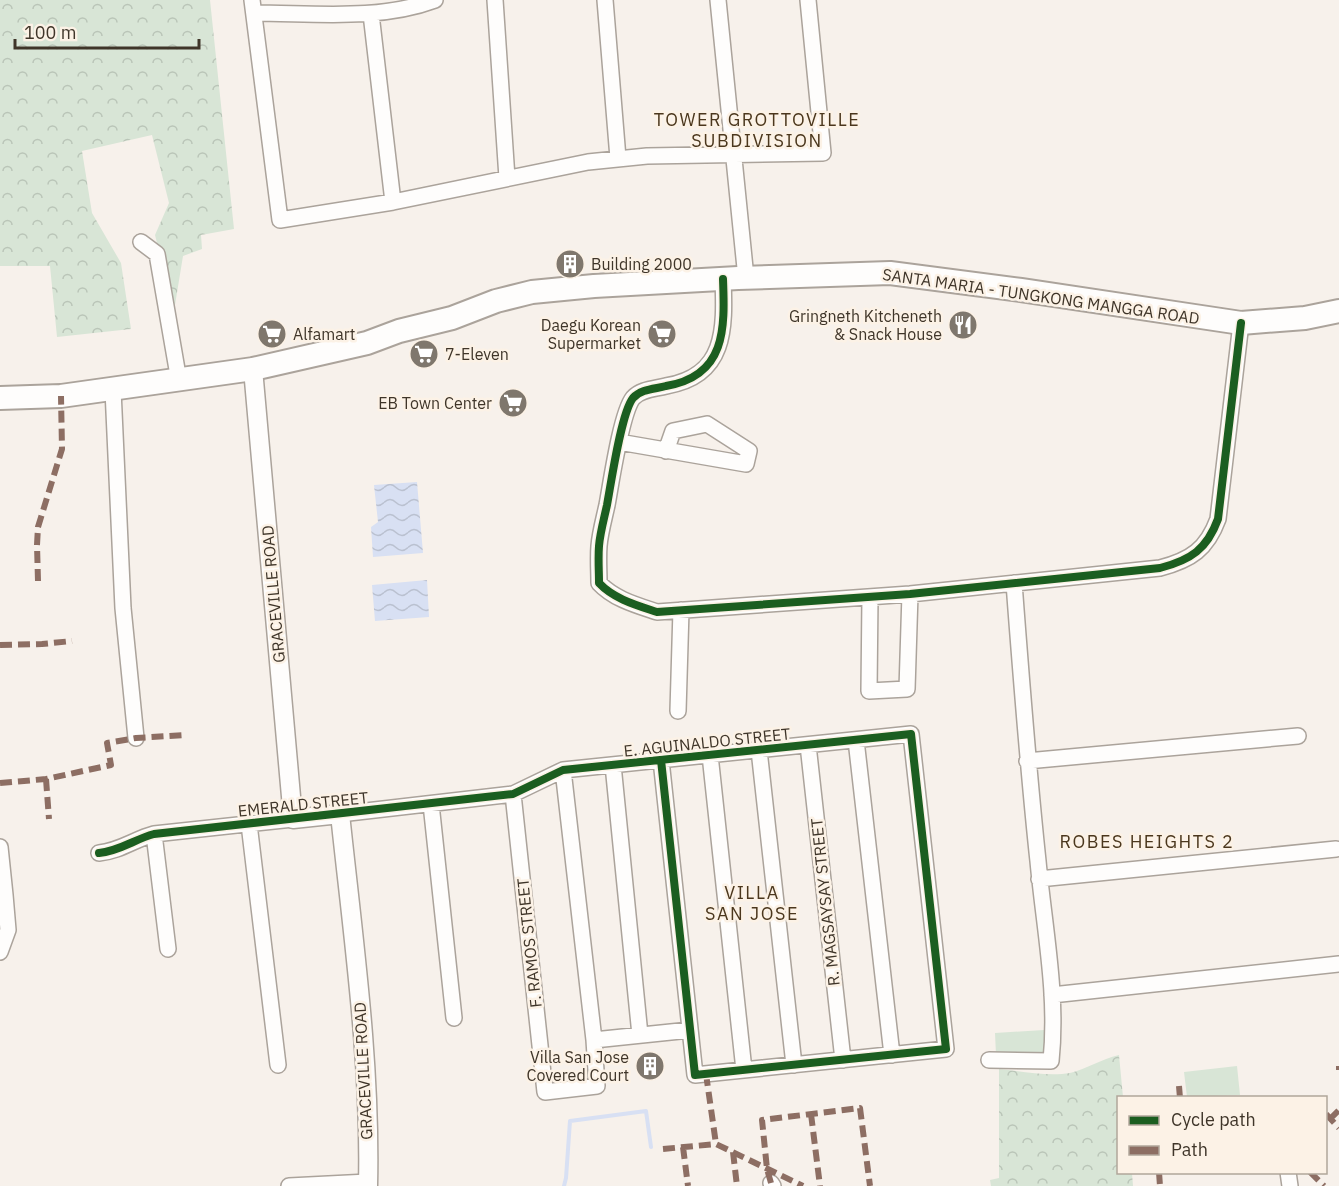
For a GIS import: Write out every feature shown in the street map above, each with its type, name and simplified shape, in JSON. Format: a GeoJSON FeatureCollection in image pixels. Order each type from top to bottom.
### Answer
{"type":"FeatureCollection","features":[{"type":"Feature","properties":{"kind":"main road","name":"SANTA MARIA - TUNGKONG MANGGA ROAD"},"geometry":{"type":"LineString","coordinates":[[0,398],[61,396],[253,369],[367,343],[399,331],[452,318],[496,301],[532,292],[594,286],[872,273],[910,275],[1241,323],[1305,318],[1339,311]]}},
{"type":"Feature","properties":{"kind":"street"},"geometry":{"type":"LineString","coordinates":[[435,0],[414,8],[371,14],[253,7],[280,220],[393,202],[588,162],[618,158],[823,153],[808,0]]}},
{"type":"Feature","properties":{"kind":"street"},"geometry":{"type":"LineString","coordinates":[[495,0],[507,178]]}},
{"type":"Feature","properties":{"kind":"street"},"geometry":{"type":"LineString","coordinates":[[605,0],[618,158]]}},
{"type":"Feature","properties":{"kind":"street"},"geometry":{"type":"LineString","coordinates":[[718,0],[746,278]]}},
{"type":"Feature","properties":{"kind":"street"},"geometry":{"type":"LineString","coordinates":[[371,14],[393,202]]}},
{"type":"Feature","properties":{"kind":"street"},"geometry":{"type":"LineString","coordinates":[[141,242],[157,254],[180,381]]}},
{"type":"Feature","properties":{"kind":"street"},"geometry":{"type":"LineString","coordinates":[[723,279],[722,341],[709,365],[690,381],[642,391],[633,398],[627,408],[598,546],[599,583],[608,592],[657,612],[910,594],[1160,568],[1178,563],[1197,553],[1211,537],[1218,519],[1241,323]]}},
{"type":"Feature","properties":{"kind":"street","name":"GRACEVILLE ROAD"},"geometry":{"type":"LineString","coordinates":[[253,369],[293,819]]}},
{"type":"Feature","properties":{"kind":"street"},"geometry":{"type":"LineString","coordinates":[[113,390],[123,608],[136,738]]}},
{"type":"Feature","properties":{"kind":"street"},"geometry":{"type":"LineString","coordinates":[[619,442],[666,451],[746,464],[749,451],[707,424],[673,431],[666,451]]}},
{"type":"Feature","properties":{"kind":"street"},"geometry":{"type":"LineString","coordinates":[[989,1060],[1051,1060],[1053,1040],[1052,995],[1027,761],[1014,583]]}},
{"type":"Feature","properties":{"kind":"street"},"geometry":{"type":"LineString","coordinates":[[870,597],[869,691],[907,689],[910,594]]}},
{"type":"Feature","properties":{"kind":"street"},"geometry":{"type":"LineString","coordinates":[[678,711],[681,610]]}},
{"type":"Feature","properties":{"kind":"street","name":"E. AGUINALDO STREET"},"geometry":{"type":"LineString","coordinates":[[513,794],[563,770],[910,734],[946,1049],[892,1055]]}},
{"type":"Feature","properties":{"kind":"street"},"geometry":{"type":"LineString","coordinates":[[1027,761],[1298,736]]}},
{"type":"Feature","properties":{"kind":"street"},"geometry":{"type":"LineString","coordinates":[[661,760],[695,1076],[892,1055],[856,740]]}},
{"type":"Feature","properties":{"kind":"street","name":"R. MAGSAYSAY STREET"},"geometry":{"type":"LineString","coordinates":[[808,745],[843,1060]]}},
{"type":"Feature","properties":{"kind":"street"},"geometry":{"type":"LineString","coordinates":[[759,750],[794,1065]]}},
{"type":"Feature","properties":{"kind":"street"},"geometry":{"type":"LineString","coordinates":[[710,755],[744,1070]]}},
{"type":"Feature","properties":{"kind":"street"},"geometry":{"type":"LineString","coordinates":[[613,765],[640,1035]]}},
{"type":"Feature","properties":{"kind":"street"},"geometry":{"type":"LineString","coordinates":[[563,770],[594,1040],[690,1030]]}},
{"type":"Feature","properties":{"kind":"street","name":"EMERALD STREET"},"geometry":{"type":"LineString","coordinates":[[99,853],[116,850],[154,834],[513,794]]}},
{"type":"Feature","properties":{"kind":"street","name":"F. RAMOS STREET"},"geometry":{"type":"LineString","coordinates":[[513,794],[545,1092],[597,1086],[594,1040]]}},
{"type":"Feature","properties":{"kind":"street"},"geometry":{"type":"LineString","coordinates":[[431,804],[454,1018]]}},
{"type":"Feature","properties":{"kind":"street","name":"GRACEVILLE ROAD"},"geometry":{"type":"LineString","coordinates":[[340,814],[365,1063],[368,1109],[368,1184]]}},
{"type":"Feature","properties":{"kind":"street"},"geometry":{"type":"LineString","coordinates":[[249,824],[278,1065]]}},
{"type":"Feature","properties":{"kind":"street"},"geometry":{"type":"LineString","coordinates":[[154,834],[168,949]]}},
{"type":"Feature","properties":{"kind":"street"},"geometry":{"type":"LineString","coordinates":[[0,847],[2,895],[8,930],[0,952]]}},
{"type":"Feature","properties":{"kind":"street"},"geometry":{"type":"LineString","coordinates":[[1040,879],[1336,849]]}},
{"type":"Feature","properties":{"kind":"street"},"geometry":{"type":"LineString","coordinates":[[1052,995],[1339,964]]}},
{"type":"Feature","properties":{"kind":"street"},"geometry":{"type":"LineString","coordinates":[[289,1186],[368,1184]]}},
{"type":"Feature","properties":{"kind":"green space"},"geometry":{"type":"Polygon","coordinates":[[[0,0],[210,0],[234,229],[201,235],[202,249],[183,256],[174,311],[155,235],[169,203],[152,135],[82,151],[92,213],[121,263],[131,329],[57,337],[50,266],[0,266],[0,0]]]}},
{"type":"Feature","properties":{"kind":"green space"},"geometry":{"type":"Polygon","coordinates":[[[1044,1030],[1045,1052],[996,1055],[995,1033],[1044,1030]]]}},
{"type":"Feature","properties":{"kind":"green space"},"geometry":{"type":"Polygon","coordinates":[[[1119,1055],[1123,1096],[1117,1096],[1117,1174],[1132,1174],[1133,1186],[991,1186],[990,1180],[999,1178],[999,1069],[1062,1074],[1119,1055]]]}},
{"type":"Feature","properties":{"kind":"green space"},"geometry":{"type":"Polygon","coordinates":[[[1237,1066],[1240,1095],[1187,1096],[1184,1072],[1237,1066]]]}},
{"type":"Feature","properties":{"kind":"water"},"geometry":{"type":"Polygon","coordinates":[[[417,482],[423,553],[373,557],[371,527],[378,522],[374,485],[417,482]]]}},
{"type":"Feature","properties":{"kind":"water"},"geometry":{"type":"Polygon","coordinates":[[[427,580],[429,617],[375,621],[372,585],[427,580]]]}},
{"type":"Feature","properties":{"kind":"waterway"},"geometry":{"type":"LineString","coordinates":[[564,1186],[570,1121],[646,1111],[651,1147]]}},
{"type":"Feature","properties":{"kind":"marked path"},"geometry":{"type":"LineString","coordinates":[[38,581],[38,527],[62,449],[61,396]]}},
{"type":"Feature","properties":{"kind":"marked path"},"geometry":{"type":"LineString","coordinates":[[0,645],[72,641]]}},
{"type":"Feature","properties":{"kind":"marked path"},"geometry":{"type":"LineString","coordinates":[[0,783],[46,779],[111,765],[107,743],[136,738],[186,735]]}},
{"type":"Feature","properties":{"kind":"marked path"},"geometry":{"type":"LineString","coordinates":[[46,779],[49,819]]}},
{"type":"Feature","properties":{"kind":"marked path"},"geometry":{"type":"LineString","coordinates":[[706,1074],[716,1144]]}},
{"type":"Feature","properties":{"kind":"marked path"},"geometry":{"type":"LineString","coordinates":[[1179,1086],[1180,1096]]}},
{"type":"Feature","properties":{"kind":"marked path"},"geometry":{"type":"LineString","coordinates":[[771,1183],[767,1169],[762,1120],[860,1108],[870,1186]]}},
{"type":"Feature","properties":{"kind":"marked path"},"geometry":{"type":"LineString","coordinates":[[1330,1119],[1339,1110]]}},
{"type":"Feature","properties":{"kind":"marked path"},"geometry":{"type":"LineString","coordinates":[[811,1114],[820,1186]]}},
{"type":"Feature","properties":{"kind":"marked path"},"geometry":{"type":"LineString","coordinates":[[1327,1115],[1339,1128]]}},
{"type":"Feature","properties":{"kind":"marked path"},"geometry":{"type":"LineString","coordinates":[[663,1149],[716,1144],[803,1186]]}},
{"type":"Feature","properties":{"kind":"marked path"},"geometry":{"type":"LineString","coordinates":[[683,1147],[688,1186]]}},
{"type":"Feature","properties":{"kind":"marked path"},"geometry":{"type":"LineString","coordinates":[[733,1152],[737,1186]]}},
{"type":"Feature","properties":{"kind":"marked path"},"geometry":{"type":"LineString","coordinates":[[1159,1174],[1160,1186]]}},
{"type":"Feature","properties":{"kind":"marked path"},"geometry":{"type":"LineString","coordinates":[[1312,1174],[1324,1186]]}},
{"type":"Feature","properties":{"kind":"cycle path"},"geometry":{"type":"LineString","coordinates":[[723,279],[722,332],[718,348],[711,361],[686,381],[636,395],[624,418],[617,449],[600,541],[599,583],[618,597],[657,612],[910,594],[1160,568],[1181,561],[1203,546],[1218,519],[1241,323]]}},
{"type":"Feature","properties":{"kind":"cycle path"},"geometry":{"type":"LineString","coordinates":[[99,853],[114,850],[154,834],[513,794],[563,770],[911,734],[946,1049],[695,1075],[661,760]]}},
{"type":"Feature","properties":{"kind":"place","name":"Building 2000"},"geometry":{"type":"Point","coordinates":[570,264]}},
{"type":"Feature","properties":{"kind":"place","name":"Gringneth Kitcheneth & Snack House"},"geometry":{"type":"Point","coordinates":[963,325]}},
{"type":"Feature","properties":{"kind":"place","name":"Alfamart"},"geometry":{"type":"Point","coordinates":[272,334]}},
{"type":"Feature","properties":{"kind":"place","name":"Daegu Korean Supermarket"},"geometry":{"type":"Point","coordinates":[662,334]}},
{"type":"Feature","properties":{"kind":"place","name":"7-Eleven"},"geometry":{"type":"Point","coordinates":[424,354]}},
{"type":"Feature","properties":{"kind":"place","name":"EB Town Center"},"geometry":{"type":"Point","coordinates":[513,403]}},
{"type":"Feature","properties":{"kind":"place","name":"Villa San Jose Covered Court"},"geometry":{"type":"Point","coordinates":[650,1066]}},
{"type":"Feature","properties":{"kind":"district","name":"TOWER GROTTOVILLE SUBDIVISION"},"geometry":{"type":"Point","coordinates":[757,130]}},
{"type":"Feature","properties":{"kind":"district","name":"ROBES HEIGHTS 2"},"geometry":{"type":"Point","coordinates":[1147,842]}},
{"type":"Feature","properties":{"kind":"district","name":"VILLA SAN JOSE"},"geometry":{"type":"Point","coordinates":[752,903]}}]}
